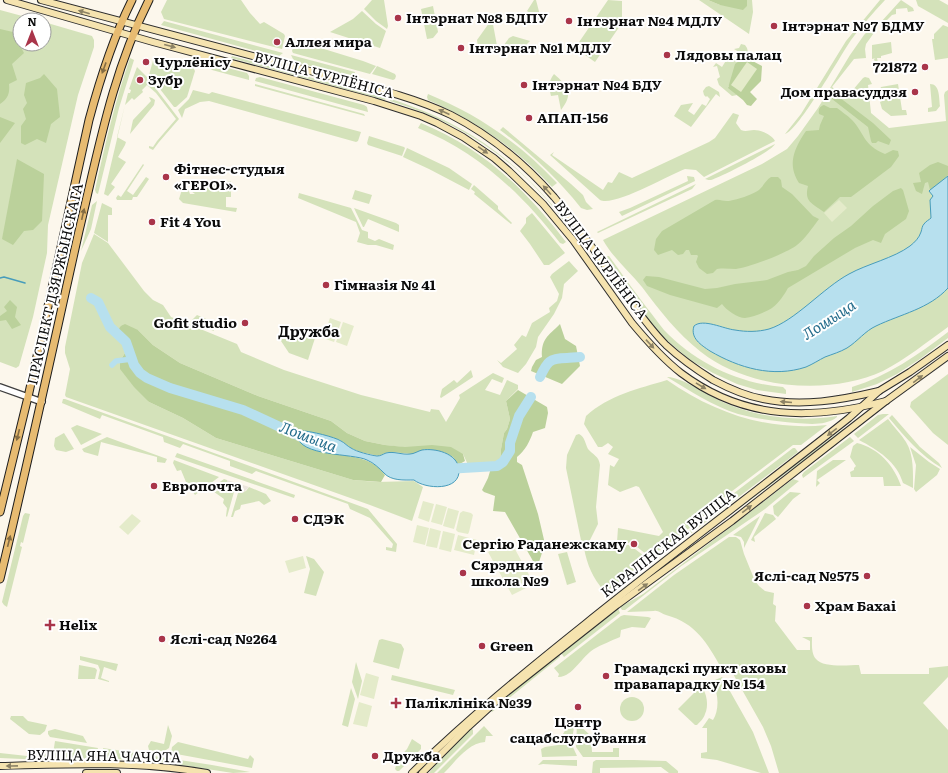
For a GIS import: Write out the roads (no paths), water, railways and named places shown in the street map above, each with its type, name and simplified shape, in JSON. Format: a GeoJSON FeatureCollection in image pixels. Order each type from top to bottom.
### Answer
{"type":"FeatureCollection","features":[{"type":"Feature","properties":{"kind":"main road","name":"ВУЛІЦА ЧУРЛЁНІСА"},"geometry":{"type":"LineString","coordinates":[[7,0],[133,36],[374,101],[422,116],[438,123],[475,144],[509,171],[543,204],[561,224],[632,323],[670,363],[680,372],[704,388],[730,400],[754,408],[795,414],[821,413],[863,407],[886,401]]}},
{"type":"Feature","properties":{"kind":"main road","name":"ВУЛІЦА ЧУРЛЁНІСА"},"geometry":{"type":"LineString","coordinates":[[41,0],[390,94],[431,107],[450,115],[492,140],[533,174],[555,198],[589,242],[659,338],[702,373],[737,392],[761,399],[782,402],[815,402],[836,400],[879,391]]}},
{"type":"Feature","properties":{"kind":"main road","name":"ПРАСПЕКТ ДЗЯРЖЫНСКАГА"},"geometry":{"type":"LineString","coordinates":[[0,512],[28,397],[89,120],[99,83],[118,31],[132,0]]}},
{"type":"Feature","properties":{"kind":"main road","name":"ПРАСПЕКТ ДЗЯРЖЫНСКАГА"},"geometry":{"type":"LineString","coordinates":[[0,578],[42,402],[63,301],[113,90],[137,25],[149,0]]}},
{"type":"Feature","properties":{"kind":"main road"},"geometry":{"type":"LineString","coordinates":[[579,249],[589,242]]}},
{"type":"Feature","properties":{"kind":"main road","name":"КАРАЛІНСКАЯ ВУЛІЦА"},"geometry":{"type":"LineString","coordinates":[[422,773],[503,695],[703,531],[850,418],[879,391],[910,372],[948,345]]}},
{"type":"Feature","properties":{"kind":"main road"},"geometry":{"type":"LineString","coordinates":[[670,363],[677,354]]}},
{"type":"Feature","properties":{"kind":"main road","name":"КАРАЛІНСКАЯ ВУЛІЦА"},"geometry":{"type":"LineString","coordinates":[[412,773],[466,721],[502,690],[609,608],[709,538],[802,468],[886,401],[948,356]]}},
{"type":"Feature","properties":{"kind":"main road"},"geometry":{"type":"LineString","coordinates":[[879,391],[886,401]]}},
{"type":"Feature","properties":{"kind":"main road"},"geometry":{"type":"LineString","coordinates":[[846,409],[851,414],[850,418]]}},
{"type":"Feature","properties":{"kind":"main road"},"geometry":{"type":"LineString","coordinates":[[703,531],[709,538]]}},
{"type":"Feature","properties":{"kind":"main road","name":"ВУЛІЦА ЯНА ЧАЧОТА"},"geometry":{"type":"LineString","coordinates":[[0,766],[151,766],[207,773]]}},
{"type":"Feature","properties":{"kind":"main road","name":"ВУЛІЦА ЯНА ЧАЧОТА"},"geometry":{"type":"LineString","coordinates":[[86,773],[117,773]]}},
{"type":"Feature","properties":{"kind":"street"},"geometry":{"type":"LineString","coordinates":[[0,387],[42,402]]}},
{"type":"Feature","properties":{"kind":"water"},"geometry":{"type":"Polygon","coordinates":[[[948,176],[948,288],[932,301],[872,328],[851,345],[836,353],[806,367],[794,370],[781,372],[756,370],[721,357],[700,344],[695,338],[693,330],[694,326],[703,323],[739,331],[765,330],[779,325],[799,312],[829,287],[849,274],[904,250],[917,240],[923,225],[931,218],[930,200],[933,196],[929,191],[948,176]]]}},
{"type":"Feature","properties":{"kind":"water"},"geometry":{"type":"Polygon","coordinates":[[[303,431],[338,439],[357,451],[377,456],[386,453],[413,454],[422,450],[439,451],[450,455],[454,459],[459,469],[458,476],[454,482],[449,485],[434,487],[414,480],[394,479],[387,476],[367,460],[316,451],[307,447],[300,442],[297,435],[303,431]]]}},
{"type":"Feature","properties":{"kind":"waterway","name":"Лошыца"},"geometry":{"type":"LineString","coordinates":[[0,278],[4,277],[25,283]]}},
{"type":"Feature","properties":{"kind":"waterway","name":"Лошыца"},"geometry":{"type":"LineString","coordinates":[[91,298],[98,302],[110,327],[126,342],[134,365],[140,373],[147,378],[170,388],[243,410],[308,440]]}},
{"type":"Feature","properties":{"kind":"waterway","name":"Лошыца"},"geometry":{"type":"LineString","coordinates":[[540,377],[547,364],[552,360],[580,357]]}},
{"type":"Feature","properties":{"kind":"waterway"},"geometry":{"type":"LineString","coordinates":[[112,365],[116,361],[132,359]]}},
{"type":"Feature","properties":{"kind":"waterway","name":"Лошыца"},"geometry":{"type":"LineString","coordinates":[[446,469],[497,466],[503,462],[510,451],[510,443],[519,416],[531,397]]}},
{"type":"Feature","properties":{"kind":"place","name":"Інтэрнат №8 БДПУ"},"geometry":{"type":"Point","coordinates":[398,18]}},
{"type":"Feature","properties":{"kind":"place","name":"Інтэрнат №4 МДЛУ"},"geometry":{"type":"Point","coordinates":[569,21]}},
{"type":"Feature","properties":{"kind":"place","name":"Інтэрнат №7 БДМУ"},"geometry":{"type":"Point","coordinates":[774,26]}},
{"type":"Feature","properties":{"kind":"place","name":"Аллея мира"},"geometry":{"type":"Point","coordinates":[277,42]}},
{"type":"Feature","properties":{"kind":"place","name":"Інтэрнат №1 МДЛУ"},"geometry":{"type":"Point","coordinates":[461,48]}},
{"type":"Feature","properties":{"kind":"place","name":"Лядовы палац"},"geometry":{"type":"Point","coordinates":[667,55]}},
{"type":"Feature","properties":{"kind":"place","name":"Чурлёнісу"},"geometry":{"type":"Point","coordinates":[146,62]}},
{"type":"Feature","properties":{"kind":"place","name":"721872"},"geometry":{"type":"Point","coordinates":[925,67]}},
{"type":"Feature","properties":{"kind":"place","name":"Зубр"},"geometry":{"type":"Point","coordinates":[140,80]}},
{"type":"Feature","properties":{"kind":"place","name":"Інтэрнат №4 БДУ"},"geometry":{"type":"Point","coordinates":[524,85]}},
{"type":"Feature","properties":{"kind":"place","name":"Дом правасуддзя"},"geometry":{"type":"Point","coordinates":[915,92]}},
{"type":"Feature","properties":{"kind":"place","name":"АПАП-156"},"geometry":{"type":"Point","coordinates":[529,118]}},
{"type":"Feature","properties":{"kind":"place","name":"Фітнес-студыя «ГЕРОІ»."},"geometry":{"type":"Point","coordinates":[166,177]}},
{"type":"Feature","properties":{"kind":"place","name":"Fit 4 You"},"geometry":{"type":"Point","coordinates":[152,222]}},
{"type":"Feature","properties":{"kind":"place","name":"Гімназія № 41"},"geometry":{"type":"Point","coordinates":[326,285]}},
{"type":"Feature","properties":{"kind":"place","name":"Gofit studio"},"geometry":{"type":"Point","coordinates":[245,323]}},
{"type":"Feature","properties":{"kind":"place","name":"Европочта"},"geometry":{"type":"Point","coordinates":[154,486]}},
{"type":"Feature","properties":{"kind":"place","name":"СДЭК"},"geometry":{"type":"Point","coordinates":[295,519]}},
{"type":"Feature","properties":{"kind":"place","name":"Сергію Раданежскаму"},"geometry":{"type":"Point","coordinates":[634,544]}},
{"type":"Feature","properties":{"kind":"place","name":"Сярэдняя школа №9"},"geometry":{"type":"Point","coordinates":[463,573]}},
{"type":"Feature","properties":{"kind":"place","name":"Яслі-сад №575"},"geometry":{"type":"Point","coordinates":[867,576]}},
{"type":"Feature","properties":{"kind":"place","name":"Храм Бахаі"},"geometry":{"type":"Point","coordinates":[807,606]}},
{"type":"Feature","properties":{"kind":"place","name":"Helix"},"geometry":{"type":"Point","coordinates":[50,625]}},
{"type":"Feature","properties":{"kind":"place","name":"Яслі-сад №264"},"geometry":{"type":"Point","coordinates":[162,639]}},
{"type":"Feature","properties":{"kind":"place","name":"Green"},"geometry":{"type":"Point","coordinates":[482,646]}},
{"type":"Feature","properties":{"kind":"place","name":"Грамадскі пункт аховы правапарадку № 154"},"geometry":{"type":"Point","coordinates":[606,676]}},
{"type":"Feature","properties":{"kind":"place","name":"Паліклініка №39"},"geometry":{"type":"Point","coordinates":[396,703]}},
{"type":"Feature","properties":{"kind":"place","name":"Цэнтр сацабслугоўвання"},"geometry":{"type":"Point","coordinates":[578,707]}},
{"type":"Feature","properties":{"kind":"place","name":"Дружба"},"geometry":{"type":"Point","coordinates":[375,756]}},
{"type":"Feature","properties":{"kind":"district","name":"Дружба"},"geometry":{"type":"Point","coordinates":[309,332]}}]}
